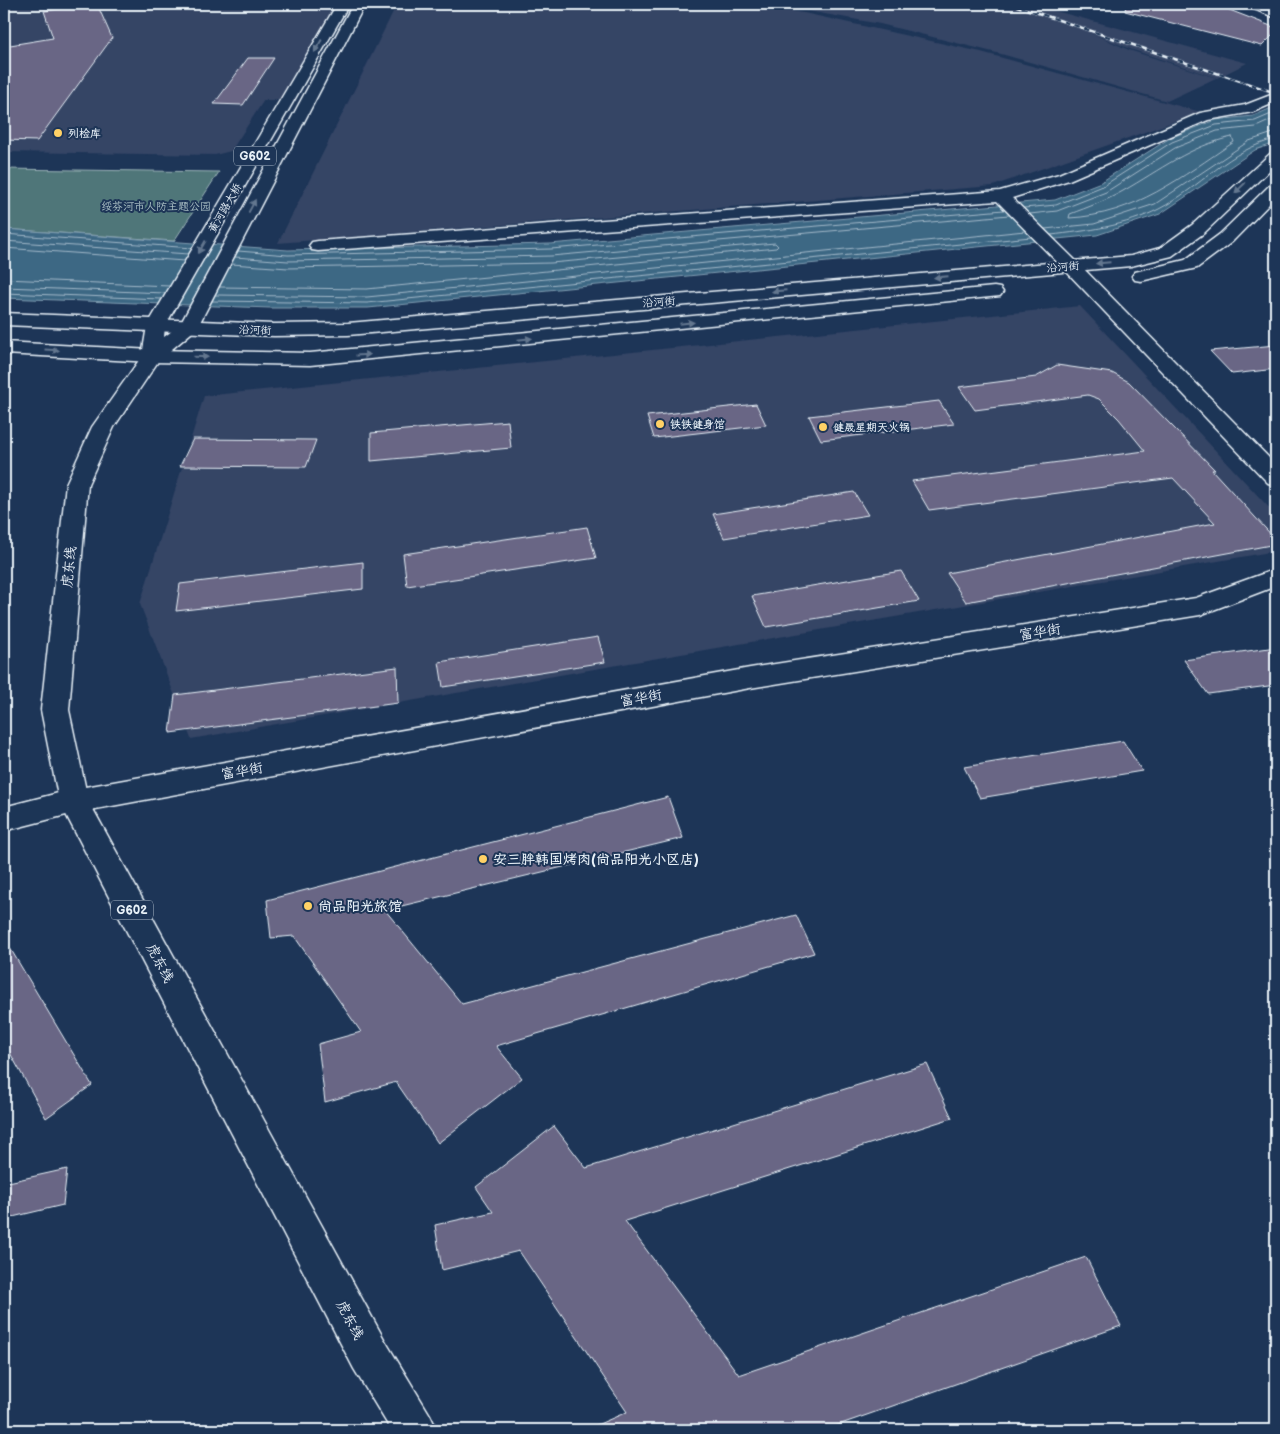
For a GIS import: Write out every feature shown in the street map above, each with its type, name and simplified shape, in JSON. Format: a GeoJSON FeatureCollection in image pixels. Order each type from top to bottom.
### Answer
{"type":"FeatureCollection","features":[{"type":"Feature","properties":{"kind":"main road","name":"黄河路大桥"},"geometry":{"type":"LineString","coordinates":[[154,341],[166,308],[343,4]]}},
{"type":"Feature","properties":{"kind":"main road","name":"黄河路大桥"},"geometry":{"type":"LineString","coordinates":[[188,328],[359,4]]}},
{"type":"Feature","properties":{"kind":"main road"},"geometry":{"type":"LineString","coordinates":[[1248,4],[1276,14]]}},
{"type":"Feature","properties":{"kind":"main road"},"geometry":{"type":"LineString","coordinates":[[318,246],[1001,196],[1064,177],[1205,116],[1248,109],[1276,97]]}},
{"type":"Feature","properties":{"kind":"main road","name":"沿河街"},"geometry":{"type":"LineString","coordinates":[[4,348],[154,341],[188,328],[348,329],[1131,261],[1166,252],[1198,229],[1276,156]]}},
{"type":"Feature","properties":{"kind":"main road","name":"沿河街"},"geometry":{"type":"LineString","coordinates":[[1047,286],[1148,275],[1191,264],[1226,238],[1276,188]]}},
{"type":"Feature","properties":{"kind":"main road"},"geometry":{"type":"LineString","coordinates":[[1001,196],[1276,478]]}},
{"type":"Feature","properties":{"kind":"main road","name":"沿河街"},"geometry":{"type":"LineString","coordinates":[[4,319],[154,341],[310,359],[386,353],[1008,290]]}},
{"type":"Feature","properties":{"kind":"main road","name":"G602"},"geometry":{"type":"LineString","coordinates":[[154,341],[188,328]]}},
{"type":"Feature","properties":{"kind":"main road","name":"虎东线"},"geometry":{"type":"LineString","coordinates":[[154,341],[103,427],[77,484],[55,710],[74,801],[369,1354],[415,1430]]}},
{"type":"Feature","properties":{"kind":"main road","name":"富华街"},"geometry":{"type":"LineString","coordinates":[[4,819],[74,801],[750,678],[1200,606],[1276,576]]}},
{"type":"Feature","properties":{"kind":"shaded area"},"geometry":{"type":"Polygon","coordinates":[[[4,4],[338,4],[282,100],[264,100],[231,151],[215,155],[4,152],[4,4]]]}},
{"type":"Feature","properties":{"kind":"shaded area"},"geometry":{"type":"Polygon","coordinates":[[[397,4],[744,4],[804,13],[981,52],[1201,112],[993,186],[278,243],[397,4]]]}},
{"type":"Feature","properties":{"kind":"shaded area"},"geometry":{"type":"Polygon","coordinates":[[[770,4],[1030,4],[1247,63],[1217,78],[1130,49],[1089,32],[1129,50],[1216,78],[1167,101],[1001,54],[880,24],[770,4]]]}},
{"type":"Feature","properties":{"kind":"shaded area"},"geometry":{"type":"Polygon","coordinates":[[[1080,306],[1276,515],[1276,551],[191,739],[140,604],[204,396],[1080,306]]]}},
{"type":"Feature","properties":{"kind":"green space","name":"绥芬河市人防主题公园"},"geometry":{"type":"Polygon","coordinates":[[[4,169],[219,172],[174,241],[4,229],[4,169]]]}},
{"type":"Feature","properties":{"kind":"water"},"geometry":{"type":"Polygon","coordinates":[[[1276,106],[1276,143],[1255,150],[1160,214],[1097,235],[368,308],[270,308],[4,298],[4,229],[288,250],[550,244],[1055,200],[1101,182],[1170,138],[1215,120],[1253,116],[1276,106]]]}},
{"type":"Feature","properties":{"kind":"building"},"geometry":{"type":"Polygon","coordinates":[[[97,4],[112,38],[37,141],[4,140],[4,46],[53,38],[44,11],[97,4]]]}},
{"type":"Feature","properties":{"kind":"building"},"geometry":{"type":"Polygon","coordinates":[[[1126,4],[1214,4],[1276,28],[1276,32],[1262,46],[1125,11],[1126,4]]]}},
{"type":"Feature","properties":{"kind":"building"},"geometry":{"type":"Polygon","coordinates":[[[248,58],[274,58],[243,105],[214,104],[248,58]]]}},
{"type":"Feature","properties":{"kind":"building"},"geometry":{"type":"Polygon","coordinates":[[[1276,345],[1276,369],[1232,374],[1210,351],[1276,345]]]}},
{"type":"Feature","properties":{"kind":"building"},"geometry":{"type":"Polygon","coordinates":[[[1057,365],[1112,373],[1129,382],[1215,470],[1212,470],[1276,540],[1276,544],[966,602],[947,573],[1215,523],[1173,478],[929,510],[912,481],[1145,451],[1119,419],[1099,399],[1088,395],[975,410],[959,387],[1036,377],[1057,365]]]}},
{"type":"Feature","properties":{"kind":"building"},"geometry":{"type":"Polygon","coordinates":[[[939,401],[954,424],[821,440],[809,416],[939,401]]]}},
{"type":"Feature","properties":{"kind":"building"},"geometry":{"type":"Polygon","coordinates":[[[756,404],[766,425],[654,438],[647,416],[756,404]]]}},
{"type":"Feature","properties":{"kind":"building"},"geometry":{"type":"Polygon","coordinates":[[[508,421],[511,448],[371,461],[371,433],[508,421]]]}},
{"type":"Feature","properties":{"kind":"building"},"geometry":{"type":"Polygon","coordinates":[[[193,439],[316,440],[306,467],[180,466],[193,439]]]}},
{"type":"Feature","properties":{"kind":"building"},"geometry":{"type":"Polygon","coordinates":[[[854,492],[868,515],[724,538],[713,514],[854,492]]]}},
{"type":"Feature","properties":{"kind":"building"},"geometry":{"type":"Polygon","coordinates":[[[587,527],[596,558],[407,586],[403,554],[587,527]]]}},
{"type":"Feature","properties":{"kind":"building"},"geometry":{"type":"Polygon","coordinates":[[[363,562],[363,589],[176,611],[180,584],[363,562]]]}},
{"type":"Feature","properties":{"kind":"building"},"geometry":{"type":"Polygon","coordinates":[[[901,571],[919,601],[766,627],[752,596],[901,571]]]}},
{"type":"Feature","properties":{"kind":"building"},"geometry":{"type":"Polygon","coordinates":[[[598,637],[605,662],[443,687],[439,662],[598,637]]]}},
{"type":"Feature","properties":{"kind":"building"},"geometry":{"type":"Polygon","coordinates":[[[1276,647],[1276,685],[1208,694],[1184,660],[1276,647]]]}},
{"type":"Feature","properties":{"kind":"building"},"geometry":{"type":"Polygon","coordinates":[[[397,667],[398,703],[170,733],[175,695],[397,667]]]}},
{"type":"Feature","properties":{"kind":"building"},"geometry":{"type":"Polygon","coordinates":[[[1123,741],[1142,771],[980,798],[964,767],[1123,741]]]}},
{"type":"Feature","properties":{"kind":"building"},"geometry":{"type":"Polygon","coordinates":[[[668,797],[683,838],[385,910],[462,1004],[796,915],[814,953],[496,1046],[522,1078],[438,1143],[396,1082],[325,1102],[318,1044],[361,1032],[294,936],[271,938],[267,900],[668,797]]]}},
{"type":"Feature","properties":{"kind":"building"},"geometry":{"type":"Polygon","coordinates":[[[4,938],[92,1085],[46,1118],[4,1042],[4,938]]]}},
{"type":"Feature","properties":{"kind":"building"},"geometry":{"type":"Polygon","coordinates":[[[927,1064],[952,1118],[625,1221],[739,1375],[1086,1257],[1121,1326],[824,1430],[585,1430],[627,1412],[519,1251],[442,1270],[435,1225],[493,1212],[476,1187],[554,1126],[586,1168],[927,1064]]]}},
{"type":"Feature","properties":{"kind":"building"},"geometry":{"type":"Polygon","coordinates":[[[67,1169],[63,1205],[4,1219],[4,1183],[67,1169]]]}},
{"type":"Feature","properties":{"kind":"railway"},"geometry":{"type":"LineString","coordinates":[[1011,4],[1276,93]]}},
{"type":"Feature","properties":{"kind":"place","name":"列检库"},"geometry":{"type":"Point","coordinates":[58,133]}},
{"type":"Feature","properties":{"kind":"place","name":"铁铁健身馆"},"geometry":{"type":"Point","coordinates":[660,424]}},
{"type":"Feature","properties":{"kind":"place","name":"健晟星期天火锅"},"geometry":{"type":"Point","coordinates":[823,427]}},
{"type":"Feature","properties":{"kind":"place","name":"安三胖韩国烤肉(尚品阳光小区店)"},"geometry":{"type":"Point","coordinates":[483,859]}},
{"type":"Feature","properties":{"kind":"place","name":"尚品阳光旅馆"},"geometry":{"type":"Point","coordinates":[308,906]}}]}
